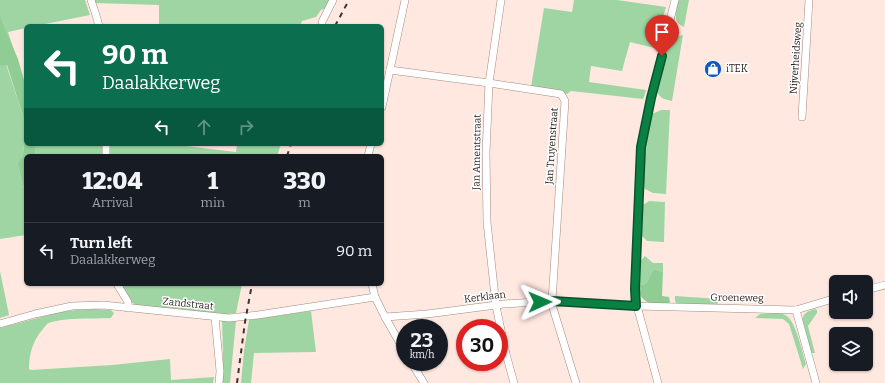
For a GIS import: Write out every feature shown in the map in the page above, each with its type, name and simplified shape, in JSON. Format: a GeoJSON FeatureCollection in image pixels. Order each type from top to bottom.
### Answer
{"type":"FeatureCollection","features":[{"type":"Feature","properties":{"kind":"street"},"geometry":{"type":"LineString","coordinates":[[91,0],[98,24]]}},
{"type":"Feature","properties":{"kind":"street"},"geometry":{"type":"LineString","coordinates":[[322,22],[333,0]]}},
{"type":"Feature","properties":{"kind":"street"},"geometry":{"type":"LineString","coordinates":[[384,98],[405,0]]}},
{"type":"Feature","properties":{"kind":"street","name":"Jan Amentstraat"},"geometry":{"type":"LineString","coordinates":[[501,0],[489,83],[486,153],[487,222],[496,306],[514,383]]}},
{"type":"Feature","properties":{"kind":"street"},"geometry":{"type":"LineString","coordinates":[[658,383],[636,306],[635,289],[641,147],[651,98],[675,0]]}},
{"type":"Feature","properties":{"kind":"street","name":"Nijverheidsweg"},"geometry":{"type":"LineString","coordinates":[[802,117],[809,0]]}},
{"type":"Feature","properties":{"kind":"street","name":"Jan Truyenstraat"},"geometry":{"type":"LineString","coordinates":[[390,70],[561,94],[565,101],[552,301]]}},
{"type":"Feature","properties":{"kind":"street"},"geometry":{"type":"LineString","coordinates":[[873,288],[885,285]]}},
{"type":"Feature","properties":{"kind":"street"},"geometry":{"type":"LineString","coordinates":[[118,286],[128,302],[128,308]]}},
{"type":"Feature","properties":{"kind":"street"},"geometry":{"type":"LineString","coordinates":[[372,286],[375,297],[396,336]]}},
{"type":"Feature","properties":{"kind":"street","name":"Zandstraat"},"geometry":{"type":"LineString","coordinates":[[0,324],[35,314],[72,306],[103,305],[229,318],[375,297]]}},
{"type":"Feature","properties":{"kind":"street","name":"Groeneweg"},"geometry":{"type":"LineString","coordinates":[[636,306],[796,310],[829,300]]}},
{"type":"Feature","properties":{"kind":"street"},"geometry":{"type":"LineString","coordinates":[[552,301],[576,383]]}},
{"type":"Feature","properties":{"kind":"street","name":"Kerklaan"},"geometry":{"type":"LineString","coordinates":[[385,317],[552,301],[636,306]]}},
{"type":"Feature","properties":{"kind":"street"},"geometry":{"type":"LineString","coordinates":[[796,310],[816,383]]}},
{"type":"Feature","properties":{"kind":"street"},"geometry":{"type":"LineString","coordinates":[[215,317],[220,371],[219,383]]}},
{"type":"Feature","properties":{"kind":"street"},"geometry":{"type":"LineString","coordinates":[[417,371],[424,383]]}},
{"type":"Feature","properties":{"kind":"green space"},"geometry":{"type":"Polygon","coordinates":[[[0,0],[85,0],[90,15],[45,24],[24,24],[24,28],[8,32],[17,59],[0,62],[0,0]]]}},
{"type":"Feature","properties":{"kind":"green space"},"geometry":{"type":"Polygon","coordinates":[[[93,0],[330,0],[326,8],[321,10],[316,17],[302,21],[301,24],[159,24],[159,5],[94,3],[93,0]]]}},
{"type":"Feature","properties":{"kind":"green space"},"geometry":{"type":"Polygon","coordinates":[[[574,0],[617,0],[666,7],[654,48],[630,42],[622,71],[591,66],[589,82],[646,90],[643,99],[571,91],[567,94],[531,89],[544,8],[572,12],[574,0]]]}},
{"type":"Feature","properties":{"kind":"green space"},"geometry":{"type":"Polygon","coordinates":[[[678,0],[689,0],[684,27],[680,25],[676,19],[678,0]]]}},
{"type":"Feature","properties":{"kind":"green space"},"geometry":{"type":"Polygon","coordinates":[[[0,16],[18,59],[24,80],[24,122],[7,65],[0,66],[0,16]]]}},
{"type":"Feature","properties":{"kind":"green space"},"geometry":{"type":"Polygon","coordinates":[[[683,35],[672,101],[666,100],[658,94],[657,88],[667,46],[675,38],[683,35]]]}},
{"type":"Feature","properties":{"kind":"green space"},"geometry":{"type":"Polygon","coordinates":[[[6,64],[24,122],[23,156],[17,163],[24,188],[24,235],[0,239],[0,66],[6,64]]]}},
{"type":"Feature","properties":{"kind":"green space"},"geometry":{"type":"Polygon","coordinates":[[[661,110],[670,110],[666,194],[653,193],[645,189],[642,181],[643,145],[648,120],[652,114],[661,110]]]}},
{"type":"Feature","properties":{"kind":"green space"},"geometry":{"type":"Polygon","coordinates":[[[24,142],[24,146],[36,146],[35,154],[24,154],[24,188],[17,163],[23,156],[24,142]]]}},
{"type":"Feature","properties":{"kind":"green space"},"geometry":{"type":"Polygon","coordinates":[[[36,146],[102,146],[102,154],[35,154],[36,146]]]}},
{"type":"Feature","properties":{"kind":"green space"},"geometry":{"type":"Polygon","coordinates":[[[108,146],[186,146],[236,152],[237,146],[280,146],[278,154],[109,154],[108,146]]]}},
{"type":"Feature","properties":{"kind":"green space"},"geometry":{"type":"Polygon","coordinates":[[[649,201],[665,202],[664,242],[647,241],[642,236],[643,205],[649,201]]]}},
{"type":"Feature","properties":{"kind":"green space"},"geometry":{"type":"Polygon","coordinates":[[[645,256],[653,263],[663,263],[663,272],[654,269],[646,284],[637,285],[640,262],[645,256]]]}},
{"type":"Feature","properties":{"kind":"green space"},"geometry":{"type":"Polygon","coordinates":[[[654,269],[663,272],[662,296],[669,297],[670,302],[667,304],[647,302],[639,292],[637,285],[646,284],[654,269]]]}},
{"type":"Feature","properties":{"kind":"green space"},"geometry":{"type":"Polygon","coordinates":[[[0,271],[9,315],[0,318],[0,271]]]}},
{"type":"Feature","properties":{"kind":"green space"},"geometry":{"type":"Polygon","coordinates":[[[122,286],[242,286],[236,313],[217,315],[135,305],[130,301],[122,286]]]}},
{"type":"Feature","properties":{"kind":"green space"},"geometry":{"type":"Polygon","coordinates":[[[675,296],[719,299],[716,305],[677,304],[675,301],[675,296]]]}},
{"type":"Feature","properties":{"kind":"green space"},"geometry":{"type":"Polygon","coordinates":[[[94,309],[111,310],[114,313],[111,318],[69,319],[47,324],[34,343],[29,369],[112,365],[170,359],[171,380],[214,377],[213,383],[0,383],[0,328],[60,312],[94,309]]]}},
{"type":"Feature","properties":{"kind":"green space"},"geometry":{"type":"Polygon","coordinates":[[[815,309],[817,310],[817,313],[808,326],[815,353],[812,353],[810,352],[806,340],[802,321],[804,315],[815,309]]]}},
{"type":"Feature","properties":{"kind":"green space"},"geometry":{"type":"Polygon","coordinates":[[[311,311],[316,352],[254,353],[251,383],[241,383],[249,320],[311,311]]]}},
{"type":"Feature","properties":{"kind":"green space"},"geometry":{"type":"Polygon","coordinates":[[[773,313],[785,315],[789,318],[795,330],[806,364],[803,369],[789,324],[783,319],[755,318],[760,314],[773,313]]]}},
{"type":"Feature","properties":{"kind":"green space"},"geometry":{"type":"Polygon","coordinates":[[[222,318],[236,321],[230,383],[221,383],[223,356],[222,318]]]}},
{"type":"Feature","properties":{"kind":"railway"},"geometry":{"type":"LineString","coordinates":[[336,24],[349,0]]}},
{"type":"Feature","properties":{"kind":"railway"},"geometry":{"type":"LineString","coordinates":[[288,154],[290,146]]}},
{"type":"Feature","properties":{"kind":"railway"},"geometry":{"type":"LineString","coordinates":[[237,383],[252,286]]}},
{"type":"Feature","properties":{"kind":"place","name":"iTEK"},"geometry":{"type":"Point","coordinates":[713,69]}},
{"type":"Feature","properties":{"kind":"route"},"geometry":{"type":"LineString","coordinates":[[540,302],[552,301],[636,306],[635,289],[641,147],[651,98],[662,56]]}}]}
